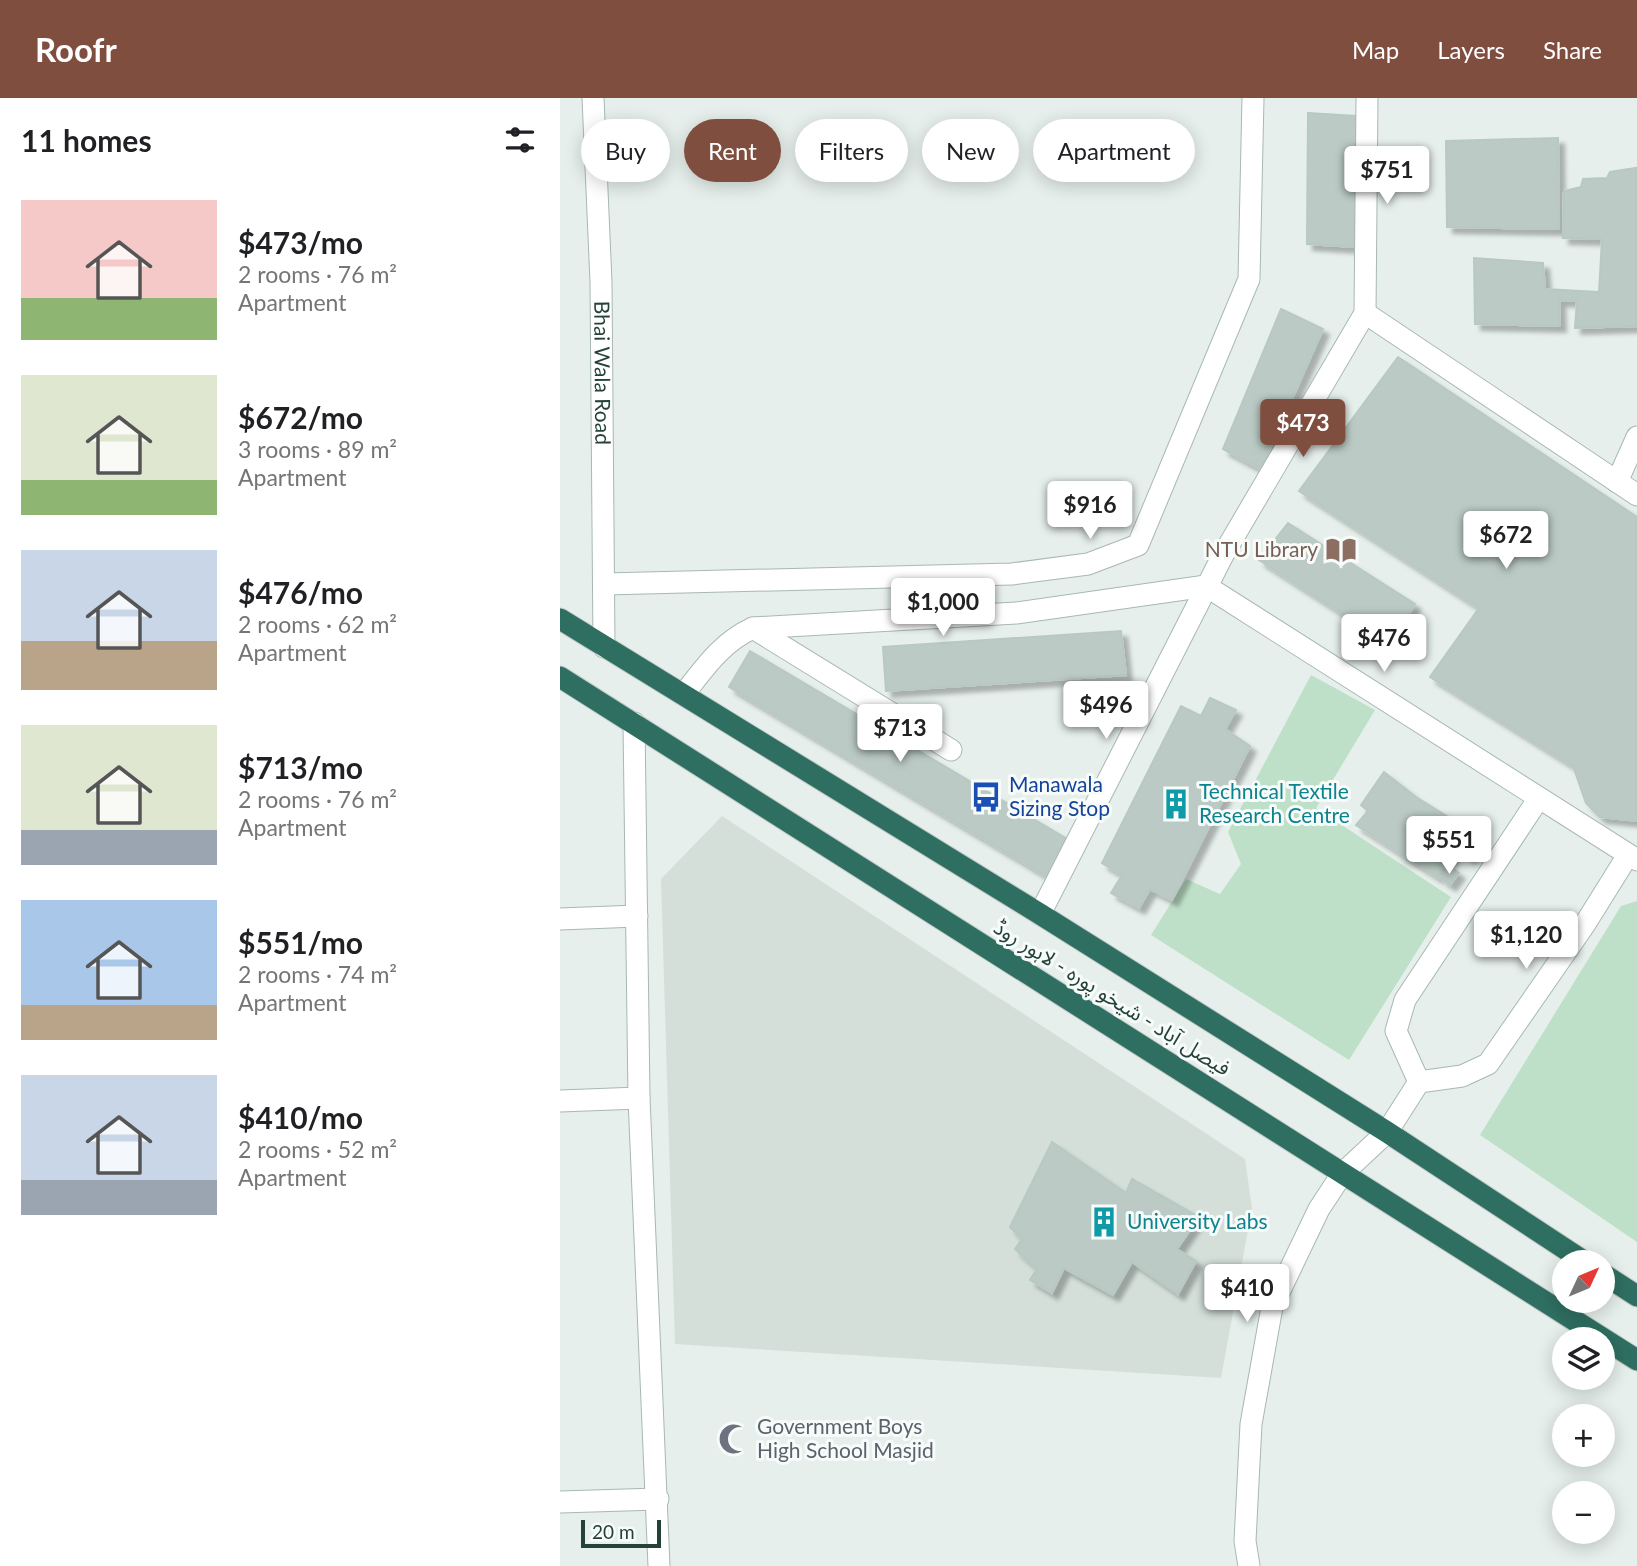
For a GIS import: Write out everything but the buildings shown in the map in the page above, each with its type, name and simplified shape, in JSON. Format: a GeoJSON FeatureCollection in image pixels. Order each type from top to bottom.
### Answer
{"type":"FeatureCollection","features":[{"type":"Feature","properties":{"kind":"highway","name":"فیصل آباد - شیخو پورہ - لاہور روڈ"},"geometry":{"type":"LineString","coordinates":[[560,619],[1040,914],[1387,1132],[1567,1250]]}},
{"type":"Feature","properties":{"kind":"highway","name":"فیصل آباد - شیخو پورہ - لاہور روڈ"},"geometry":{"type":"LineString","coordinates":[[560,677],[1637,1360]]}},
{"type":"Feature","properties":{"kind":"highway"},"geometry":{"type":"LineString","coordinates":[[1615,1282],[1637,1296]]}},
{"type":"Feature","properties":{"kind":"street","name":"Bhai Wala Road"},"geometry":{"type":"LineString","coordinates":[[593,98],[601,282],[604,647]]}},
{"type":"Feature","properties":{"kind":"street"},"geometry":{"type":"LineString","coordinates":[[605,584],[1012,573],[1088,564],[1138,545],[1249,279],[1253,98]]}},
{"type":"Feature","properties":{"kind":"street"},"geometry":{"type":"LineString","coordinates":[[1040,914],[1206,586],[1365,313],[1367,98]]}},
{"type":"Feature","properties":{"kind":"street"},"geometry":{"type":"LineString","coordinates":[[1365,313],[1637,495]]}},
{"type":"Feature","properties":{"kind":"street"},"geometry":{"type":"LineString","coordinates":[[1617,482],[1637,437]]}},
{"type":"Feature","properties":{"kind":"street"},"geometry":{"type":"LineString","coordinates":[[684,694],[714,655],[734,637],[753,628],[1016,613],[1206,586],[1632,857],[1488,1063],[1462,1076],[1419,1082],[1387,1132],[1342,1174],[1318,1209],[1272,1307],[1251,1424],[1245,1541],[1248,1566]]}},
{"type":"Feature","properties":{"kind":"street"},"geometry":{"type":"LineString","coordinates":[[753,628],[951,750]]}},
{"type":"Feature","properties":{"kind":"street"},"geometry":{"type":"LineString","coordinates":[[634,723],[639,1098],[659,1566]]}},
{"type":"Feature","properties":{"kind":"street"},"geometry":{"type":"LineString","coordinates":[[1419,1082],[1396,1031],[1405,1000],[1539,798]]}},
{"type":"Feature","properties":{"kind":"street"},"geometry":{"type":"LineString","coordinates":[[560,919],[637,916]]}},
{"type":"Feature","properties":{"kind":"street"},"geometry":{"type":"LineString","coordinates":[[560,1101],[639,1098]]}},
{"type":"Feature","properties":{"kind":"street"},"geometry":{"type":"LineString","coordinates":[[560,1502],[657,1499]]}},
{"type":"Feature","properties":{"kind":"shaded area"},"geometry":{"type":"Polygon","coordinates":[[[722,816],[1245,1159],[1252,1208],[1221,1378],[675,1344],[661,879],[722,816]]]}},
{"type":"Feature","properties":{"kind":"green space"},"geometry":{"type":"Polygon","coordinates":[[[1311,675],[1375,710],[1316,808],[1451,897],[1349,1060],[1151,935],[1186,879],[1220,894],[1241,864],[1228,832],[1311,675]]]}},
{"type":"Feature","properties":{"kind":"green space"},"geometry":{"type":"Polygon","coordinates":[[[1637,901],[1637,1242],[1480,1135],[1621,906],[1637,901]]]}},
{"type":"Feature","properties":{"kind":"place","name":"NTU Library"},"geometry":{"type":"Point","coordinates":[1341,550]}},
{"type":"Feature","properties":{"kind":"place","name":"Manawala Sizing Stop"},"geometry":{"type":"Point","coordinates":[986,797]}},
{"type":"Feature","properties":{"kind":"place","name":"Technical Textile Research Centre"},"geometry":{"type":"Point","coordinates":[1176,804]}},
{"type":"Feature","properties":{"kind":"place","name":"University Labs"},"geometry":{"type":"Point","coordinates":[1104,1222]}},
{"type":"Feature","properties":{"kind":"place","name":"Government Boys High School Masjid"},"geometry":{"type":"Point","coordinates":[734,1439]}}]}
